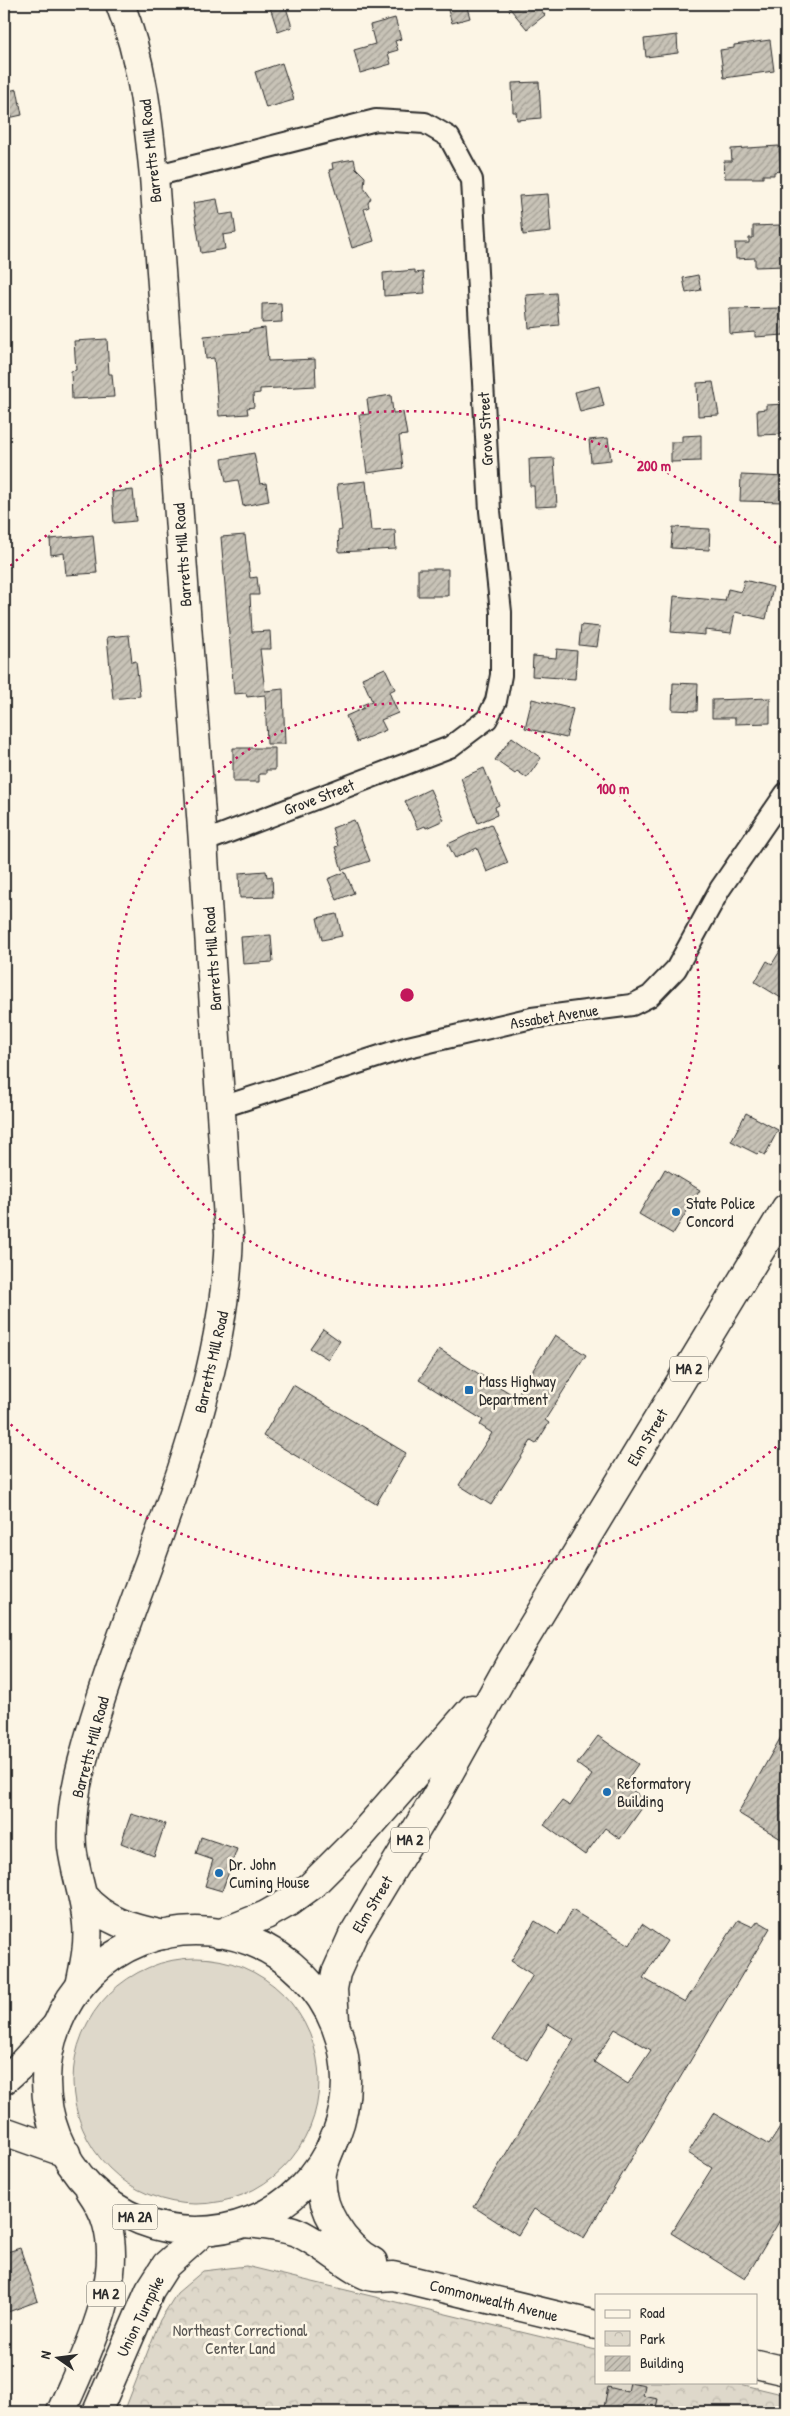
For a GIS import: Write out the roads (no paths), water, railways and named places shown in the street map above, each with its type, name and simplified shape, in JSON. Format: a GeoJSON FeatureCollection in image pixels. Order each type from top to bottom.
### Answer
{"type":"FeatureCollection","features":[{"type":"Feature","properties":{"kind":"main road","name":"Barretts Mill Road"},"geometry":{"type":"LineString","coordinates":[[80,1986],[87,1934],[83,1896],[74,1856],[72,1830],[83,1761],[195,1429],[214,1358],[224,1310],[230,1234],[154,176],[143,80],[129,27],[120,4]]}},
{"type":"Feature","properties":{"kind":"main road","name":"Elm Street"},"geometry":{"type":"LineString","coordinates":[[335,2020],[333,1989],[343,1954],[434,1800],[509,1666],[786,1208]]}},
{"type":"Feature","properties":{"kind":"main road","name":"Elm Street"},"geometry":{"type":"LineString","coordinates":[[219,1934],[266,1915],[289,1902],[333,1866],[509,1666]]}},
{"type":"Feature","properties":{"kind":"main road"},"geometry":{"type":"LineString","coordinates":[[83,1896],[94,1909],[106,1918],[138,1930],[164,1935]]}},
{"type":"Feature","properties":{"kind":"main road","name":"MA 2"},"geometry":{"type":"LineString","coordinates":[[82,2176],[57,2139],[46,2100],[44,2078],[47,2055],[56,2025],[80,1986],[92,1972],[122,1950],[141,1941],[164,1935],[200,1932],[219,1934]]}},
{"type":"Feature","properties":{"kind":"main road"},"geometry":{"type":"LineString","coordinates":[[219,1934],[248,1943],[289,1965],[320,1997],[335,2020]]}},
{"type":"Feature","properties":{"kind":"main road","name":"MA 2"},"geometry":{"type":"LineString","coordinates":[[202,2233],[224,2231],[246,2224],[278,2206],[296,2191],[324,2158],[335,2136],[342,2114],[346,2072],[342,2036],[335,2020]]}},
{"type":"Feature","properties":{"kind":"main road"},"geometry":{"type":"LineString","coordinates":[[4,2080],[20,2066],[56,2025]]}},
{"type":"Feature","properties":{"kind":"main road"},"geometry":{"type":"LineString","coordinates":[[4,2131],[66,2153]]}},
{"type":"Feature","properties":{"kind":"main road","name":"Commonwealth Avenue"},"geometry":{"type":"LineString","coordinates":[[335,2136],[322,2172],[322,2189],[327,2210],[334,2224],[357,2250],[393,2276]]}},
{"type":"Feature","properties":{"kind":"main road","name":"MA 2A"},"geometry":{"type":"LineString","coordinates":[[82,2176],[104,2197],[124,2212],[166,2227],[202,2233]]}},
{"type":"Feature","properties":{"kind":"main road","name":"Union Turnpike"},"geometry":{"type":"LineString","coordinates":[[61,2412],[94,2333],[104,2301],[110,2272],[111,2246],[107,2224],[99,2204],[82,2176]]}},
{"type":"Feature","properties":{"kind":"main road","name":"Commonwealth Avenue"},"geometry":{"type":"LineString","coordinates":[[246,2224],[271,2226],[296,2232],[322,2246],[360,2271],[374,2277],[393,2276],[595,2325]]}},
{"type":"Feature","properties":{"kind":"main road","name":"Union Turnpike"},"geometry":{"type":"LineString","coordinates":[[97,2412],[150,2290],[166,2265],[202,2233]]}},
{"type":"Feature","properties":{"kind":"main road"},"geometry":{"type":"LineString","coordinates":[[758,2364],[786,2371]]}},
{"type":"Feature","properties":{"kind":"street","name":"Grove Street"},"geometry":{"type":"LineString","coordinates":[[154,176],[376,120],[425,123],[449,137],[472,180],[490,511],[501,612],[501,675],[496,701],[487,719],[450,746],[203,842]]}},
{"type":"Feature","properties":{"kind":"street","name":"Assabet Avenue"},"geometry":{"type":"LineString","coordinates":[[222,1107],[408,1047],[532,1018],[632,1005],[650,996],[676,969],[720,889],[786,793]]}},
{"type":"Feature","properties":{"kind":"place","name":"State Police Concord"},"geometry":{"type":"Point","coordinates":[676,1212]}},
{"type":"Feature","properties":{"kind":"place","name":"Mass Highway Department"},"geometry":{"type":"Point","coordinates":[469,1390]}},
{"type":"Feature","properties":{"kind":"place","name":"Reformatory Building"},"geometry":{"type":"Point","coordinates":[607,1792]}},
{"type":"Feature","properties":{"kind":"place","name":"Dr. John Cuming House"},"geometry":{"type":"Point","coordinates":[219,1873]}},
{"type":"Feature","properties":{"kind":"park label","name":"Northeast Correctional Center Land"},"geometry":{"type":"Point","coordinates":[240,2339]}}]}
